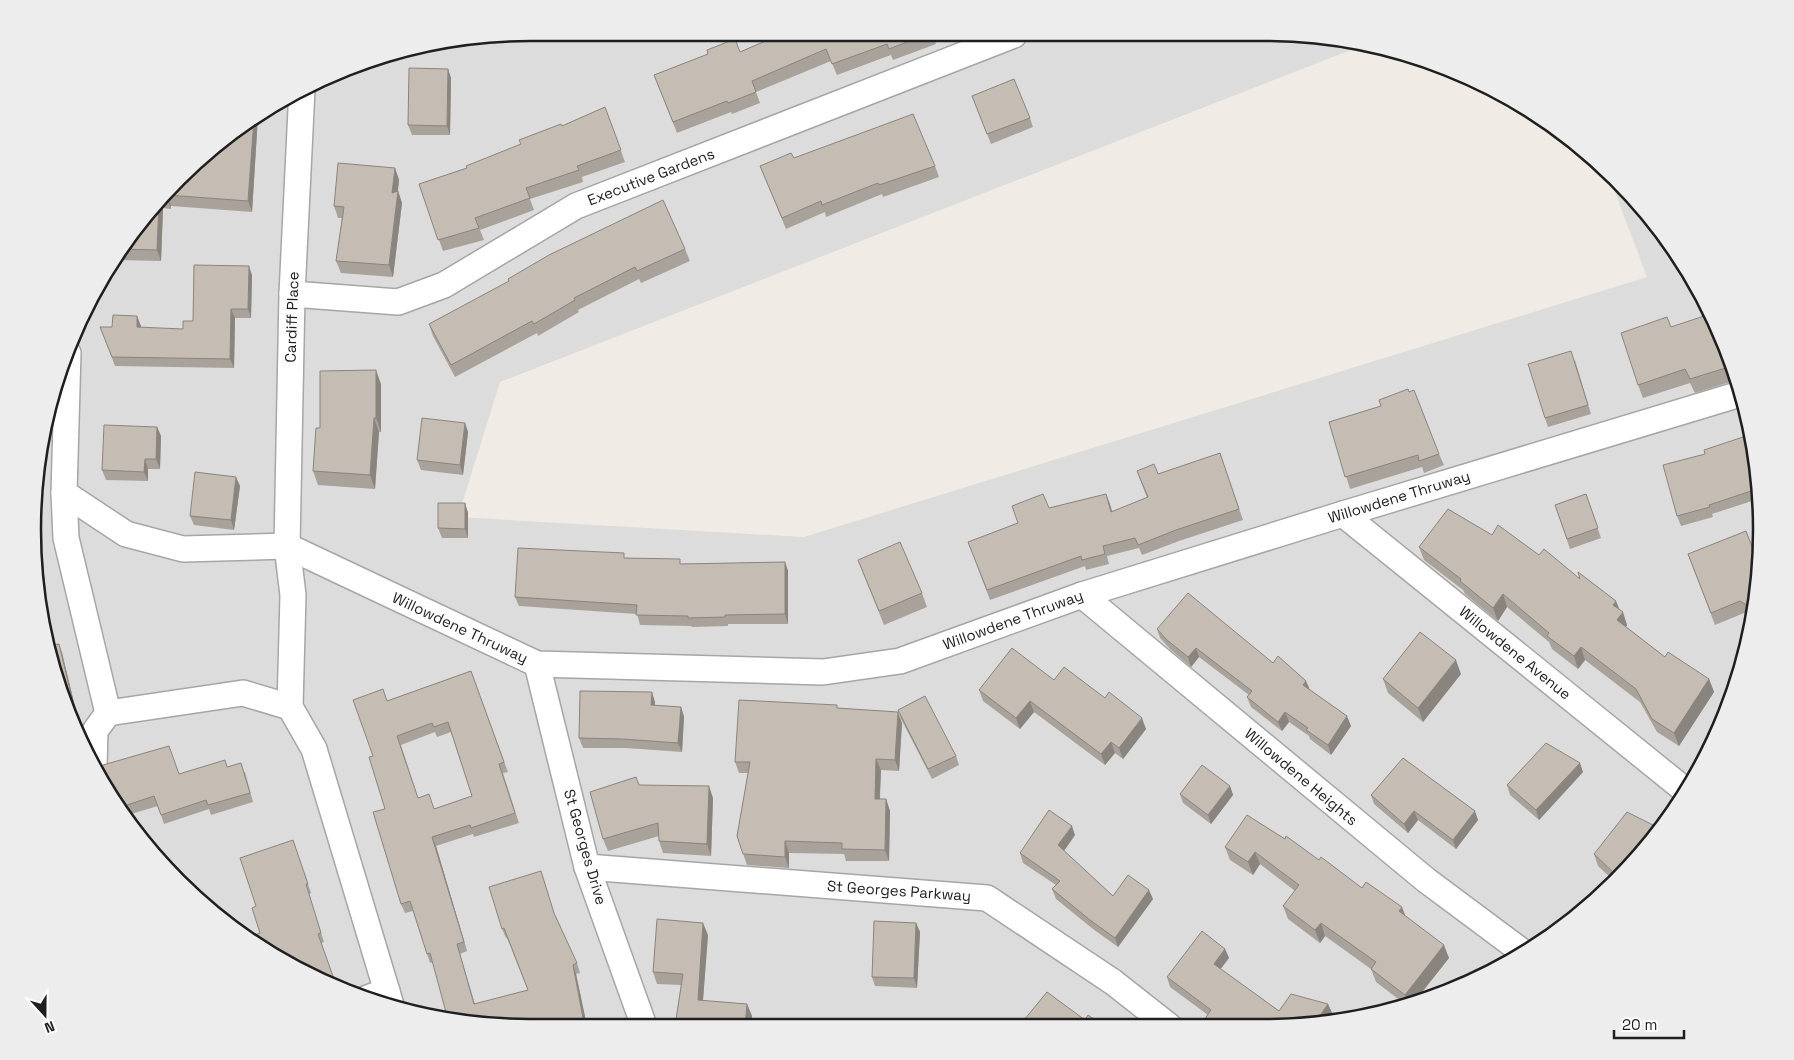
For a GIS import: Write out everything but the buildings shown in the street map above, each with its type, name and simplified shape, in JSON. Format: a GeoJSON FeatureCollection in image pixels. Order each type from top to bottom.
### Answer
{"type":"FeatureCollection","features":[{"type":"Feature","properties":{"kind":"street","name":"Executive Gardens"},"geometry":{"type":"LineString","coordinates":[[292,294],[398,302],[444,285],[576,206],[999,41]]}},
{"type":"Feature","properties":{"kind":"street","name":"Cardiff Place"},"geometry":{"type":"LineString","coordinates":[[287,546],[292,294],[302,99]]}},
{"type":"Feature","properties":{"kind":"street"},"geometry":{"type":"LineString","coordinates":[[66,377],[64,493],[66,538],[108,713]]}},
{"type":"Feature","properties":{"kind":"street","name":"Willowdene Thruway"},"geometry":{"type":"LineString","coordinates":[[64,493],[126,534],[183,548],[287,546],[537,664],[823,672],[900,661],[1082,595],[1734,396]]}},
{"type":"Feature","properties":{"kind":"street","name":"Willowdene Avenue"},"geometry":{"type":"LineString","coordinates":[[1343,514],[1682,782]]}},
{"type":"Feature","properties":{"kind":"street"},"geometry":{"type":"LineString","coordinates":[[287,546],[292,595],[290,707],[314,750],[380,995]]}},
{"type":"Feature","properties":{"kind":"street","name":"Willowdene Heights"},"geometry":{"type":"LineString","coordinates":[[1082,595],[1426,880],[1517,948]]}},
{"type":"Feature","properties":{"kind":"street","name":"St Georges Drive"},"geometry":{"type":"LineString","coordinates":[[537,664],[587,867],[639,1019]]}},
{"type":"Feature","properties":{"kind":"street"},"geometry":{"type":"LineString","coordinates":[[94,751],[95,731],[108,713],[243,693],[290,707]]}},
{"type":"Feature","properties":{"kind":"street","name":"St Georges Parkway"},"geometry":{"type":"LineString","coordinates":[[587,867],[987,898],[1113,982],[1161,1019]]}},
{"type":"Feature","properties":{"kind":"shaded area"},"geometry":{"type":"Polygon","coordinates":[[[530,41],[1264,41],[1328,45],[1352,50],[500,382],[458,517],[804,537],[1647,277],[1613,188],[1652,232],[1687,286],[1716,343],[1736,404],[1749,466],[1753,530],[1752,562],[1749,594],[1743,625],[1727,687],[1716,717],[1702,746],[1670,802],[1652,828],[1610,876],[1562,918],[1508,953],[1451,982],[1390,1002],[1328,1015],[1264,1019],[530,1019],[466,1015],[404,1002],[343,982],[286,953],[232,918],[184,876],[142,828],[107,774],[78,717],[58,656],[45,594],[42,562],[42,498],[45,466],[58,404],[67,373],[78,343],[107,286],[142,232],[184,184],[232,142],[258,124],[314,92],[343,78],[404,58],[466,45],[530,41]]]}}]}
